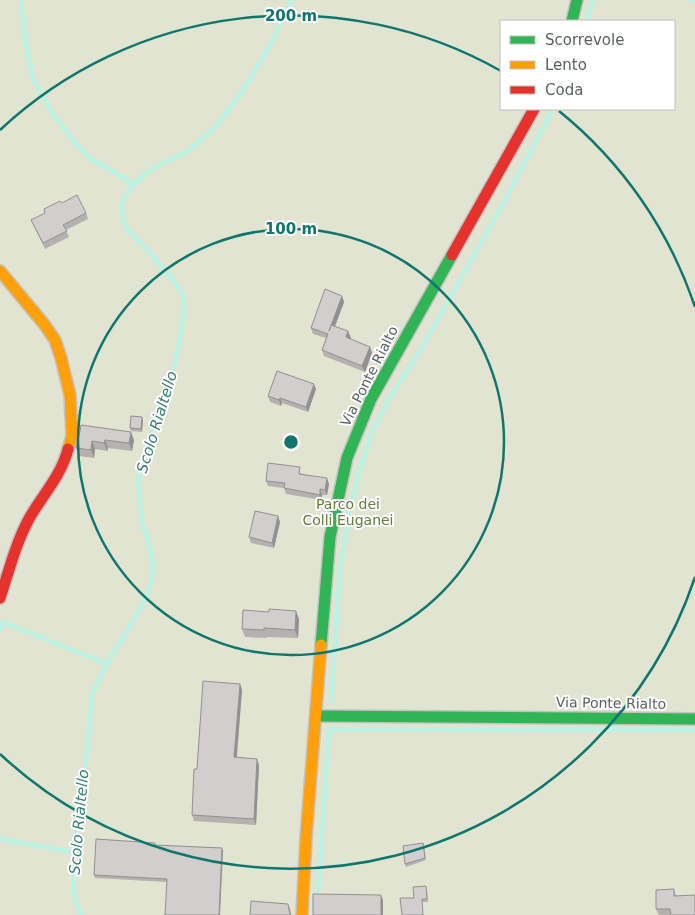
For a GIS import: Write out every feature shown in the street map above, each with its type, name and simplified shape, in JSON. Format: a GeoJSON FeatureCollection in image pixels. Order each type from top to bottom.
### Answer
{"type":"FeatureCollection","features":[{"type":"Feature","properties":{"kind":"main road"},"geometry":{"type":"LineString","coordinates":[[572,20],[577,0]]}},
{"type":"Feature","properties":{"kind":"main road","name":"Via Ponte Rialto"},"geometry":{"type":"LineString","coordinates":[[302,915],[327,565],[330,537],[347,458],[371,399],[533,110]]}},
{"type":"Feature","properties":{"kind":"main road"},"geometry":{"type":"LineString","coordinates":[[0,271],[55,340],[62,358],[70,395],[72,419],[72,436],[67,454],[21,535],[0,598]]}},
{"type":"Feature","properties":{"kind":"main road","name":"Via Ponte Rialto"},"geometry":{"type":"LineString","coordinates":[[316,716],[695,719]]}},
{"type":"Feature","properties":{"kind":"green space","name":"Parco dei Colli Euganei"},"geometry":{"type":"Polygon","coordinates":[[[0,0],[695,0],[695,915],[0,915],[0,0]]]}},
{"type":"Feature","properties":{"kind":"building"},"geometry":{"type":"Polygon","coordinates":[[[77,195],[86,213],[63,225],[67,231],[43,243],[31,220],[45,213],[44,209],[60,201],[62,203],[77,195]]]}},
{"type":"Feature","properties":{"kind":"building"},"geometry":{"type":"Polygon","coordinates":[[[325,289],[342,296],[331,325],[348,331],[346,337],[370,347],[362,366],[322,350],[328,334],[311,328],[325,289]]]}},
{"type":"Feature","properties":{"kind":"building"},"geometry":{"type":"Polygon","coordinates":[[[277,371],[314,384],[306,407],[268,396],[277,371]]]}},
{"type":"Feature","properties":{"kind":"building"},"geometry":{"type":"Polygon","coordinates":[[[131,416],[142,417],[141,429],[130,428],[131,416]]]}},
{"type":"Feature","properties":{"kind":"building"},"geometry":{"type":"Polygon","coordinates":[[[81,425],[131,432],[129,443],[105,440],[104,443],[92,441],[91,450],[76,448],[81,425]]]}},
{"type":"Feature","properties":{"kind":"building"},"geometry":{"type":"Polygon","coordinates":[[[268,463],[300,467],[299,474],[327,478],[325,490],[320,489],[320,495],[284,488],[285,483],[266,481],[268,463]]]}},
{"type":"Feature","properties":{"kind":"building"},"geometry":{"type":"Polygon","coordinates":[[[255,511],[278,516],[272,543],[249,537],[255,511]]]}},
{"type":"Feature","properties":{"kind":"building"},"geometry":{"type":"Polygon","coordinates":[[[269,609],[296,611],[295,630],[242,629],[243,610],[269,612],[269,609]]]}},
{"type":"Feature","properties":{"kind":"building"},"geometry":{"type":"Polygon","coordinates":[[[203,681],[240,684],[234,757],[257,759],[254,819],[192,815],[194,769],[197,769],[203,681]]]}},
{"type":"Feature","properties":{"kind":"building"},"geometry":{"type":"Polygon","coordinates":[[[96,839],[155,843],[155,845],[222,848],[219,915],[165,915],[167,879],[94,875],[96,839]]]}},
{"type":"Feature","properties":{"kind":"building"},"geometry":{"type":"Polygon","coordinates":[[[423,843],[425,858],[405,864],[403,846],[423,843]]]}},
{"type":"Feature","properties":{"kind":"building"},"geometry":{"type":"Polygon","coordinates":[[[426,886],[427,899],[422,899],[423,915],[402,915],[400,898],[414,898],[413,887],[426,886]]]}},
{"type":"Feature","properties":{"kind":"building"},"geometry":{"type":"Polygon","coordinates":[[[674,889],[674,896],[695,895],[695,915],[671,915],[670,909],[656,909],[656,890],[674,889]]]}},
{"type":"Feature","properties":{"kind":"building"},"geometry":{"type":"Polygon","coordinates":[[[313,894],[381,895],[381,915],[313,915],[313,894]]]}},
{"type":"Feature","properties":{"kind":"building"},"geometry":{"type":"Polygon","coordinates":[[[251,901],[288,904],[290,915],[250,915],[251,901]]]}},
{"type":"Feature","properties":{"kind":"waterway"},"geometry":{"type":"LineString","coordinates":[[21,0],[25,40],[33,79],[53,114],[76,144],[90,158],[134,184]]}},
{"type":"Feature","properties":{"kind":"waterway","name":"Scolo Rialtello"},"geometry":{"type":"LineString","coordinates":[[81,915],[74,894],[73,852],[78,808],[85,771],[92,694],[107,664],[144,601],[151,583],[152,555],[142,522],[138,485],[139,473],[149,439],[170,387],[181,333],[184,306],[182,293],[175,283],[127,229],[122,213],[122,203],[131,187],[146,173],[188,151],[221,120],[239,96],[270,46],[291,0]]}},
{"type":"Feature","properties":{"kind":"waterway"},"geometry":{"type":"LineString","coordinates":[[587,20],[593,0]]}},
{"type":"Feature","properties":{"kind":"waterway"},"geometry":{"type":"LineString","coordinates":[[331,702],[340,571],[348,518],[359,472],[372,432],[390,397],[420,351],[501,207],[552,110]]}},
{"type":"Feature","properties":{"kind":"waterway"},"geometry":{"type":"LineString","coordinates":[[0,631],[3,622],[107,664]]}},
{"type":"Feature","properties":{"kind":"waterway"},"geometry":{"type":"LineString","coordinates":[[318,894],[329,729],[695,730]]}},
{"type":"Feature","properties":{"kind":"waterway"},"geometry":{"type":"LineString","coordinates":[[0,839],[73,852]]}},
{"type":"Feature","properties":{"kind":"traffic: fast"},"geometry":{"type":"LineString","coordinates":[[572,20],[577,0]]}},
{"type":"Feature","properties":{"kind":"traffic: fast"},"geometry":{"type":"LineString","coordinates":[[321,645],[330,537],[347,458],[371,399],[452,255]]}},
{"type":"Feature","properties":{"kind":"traffic: fast"},"geometry":{"type":"LineString","coordinates":[[316,716],[695,719]]}},
{"type":"Feature","properties":{"kind":"traffic: slow"},"geometry":{"type":"LineString","coordinates":[[0,271],[55,340],[70,395],[72,436],[68,449]]}},
{"type":"Feature","properties":{"kind":"traffic: slow"},"geometry":{"type":"LineString","coordinates":[[302,915],[321,645]]}},
{"type":"Feature","properties":{"kind":"traffic: jam"},"geometry":{"type":"LineString","coordinates":[[452,255],[533,110]]}},
{"type":"Feature","properties":{"kind":"traffic: jam"},"geometry":{"type":"LineString","coordinates":[[0,598],[25,527],[57,476],[68,449]]}}]}
